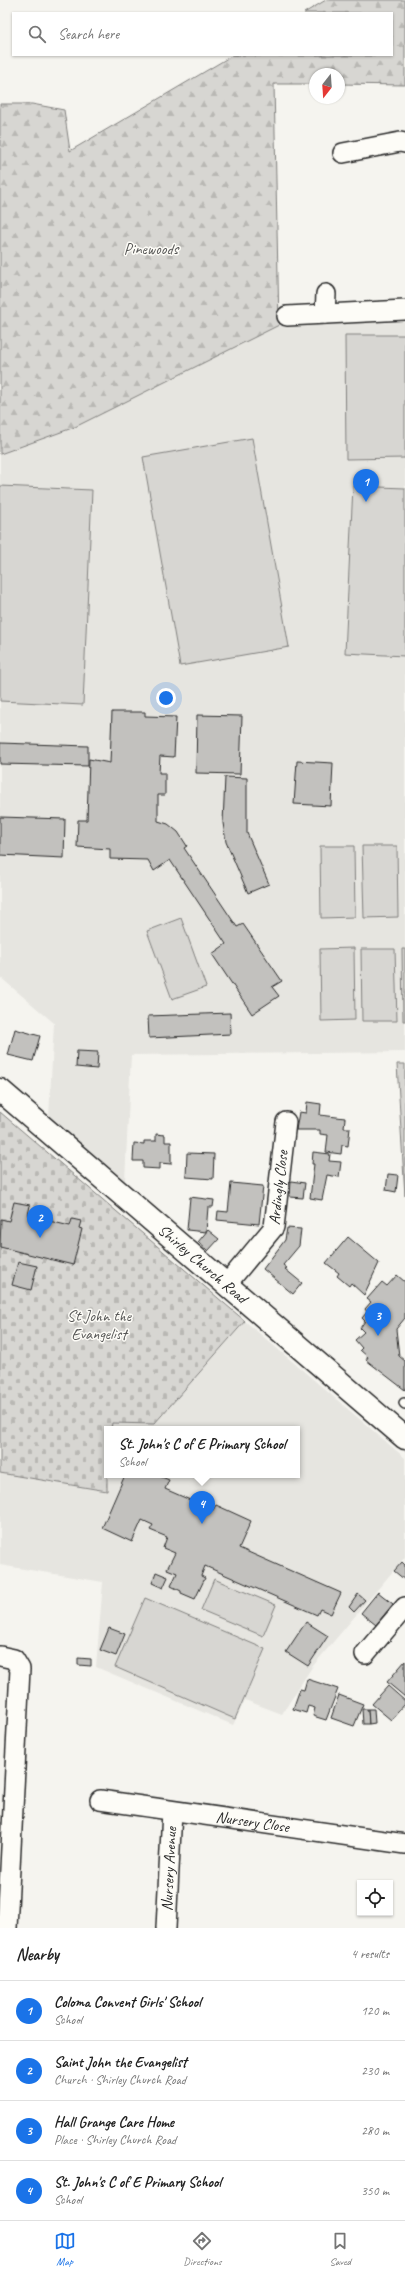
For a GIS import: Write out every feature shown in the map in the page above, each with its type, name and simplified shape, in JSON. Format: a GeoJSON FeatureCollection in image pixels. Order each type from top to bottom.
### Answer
{"type":"FeatureCollection","features":[{"type":"Feature","properties":{"kind":"street"},"geometry":{"type":"LineString","coordinates":[[343,152],[400,142],[405,143]]}},
{"type":"Feature","properties":{"kind":"street"},"geometry":{"type":"LineString","coordinates":[[325,314],[326,294]]}},
{"type":"Feature","properties":{"kind":"street"},"geometry":{"type":"LineString","coordinates":[[288,316],[405,310]]}},
{"type":"Feature","properties":{"kind":"street","name":"Shirley Church Road"},"geometry":{"type":"LineString","coordinates":[[0,1090],[405,1438]]}},
{"type":"Feature","properties":{"kind":"street","name":"Ardingly Close"},"geometry":{"type":"LineString","coordinates":[[226,1285],[274,1227],[286,1122]]}},
{"type":"Feature","properties":{"kind":"street"},"geometry":{"type":"LineString","coordinates":[[364,1654],[405,1607]]}},
{"type":"Feature","properties":{"kind":"street"},"geometry":{"type":"LineString","coordinates":[[0,1656],[14,1659],[20,1669],[7,1928]]}},
{"type":"Feature","properties":{"kind":"street","name":"Nursery Close"},"geometry":{"type":"LineString","coordinates":[[100,1800],[405,1844]]}},
{"type":"Feature","properties":{"kind":"street","name":"Nursery Avenue"},"geometry":{"type":"LineString","coordinates":[[166,1928],[172,1811]]}},
{"type":"Feature","properties":{"kind":"shaded area"},"geometry":{"type":"Polygon","coordinates":[[[405,322],[405,1052],[131,1055],[125,1181],[49,1117],[54,1023],[0,977],[0,454],[75,427],[279,325],[405,322]]]}},
{"type":"Feature","properties":{"kind":"shaded area"},"geometry":{"type":"Polygon","coordinates":[[[245,1321],[405,1458],[405,1557],[312,1667],[282,1714],[245,1700],[233,1725],[96,1667],[103,1582],[0,1565],[0,1473],[106,1491],[108,1478],[300,1478],[300,1426],[112,1426],[112,1423],[154,1424],[245,1321]]]}},
{"type":"Feature","properties":{"kind":"green space","name":"Pinewoods"},"geometry":{"type":"Polygon","coordinates":[[[326,0],[405,0],[405,85],[345,84],[345,68],[309,68],[309,84],[274,84],[279,325],[75,427],[0,454],[0,104],[32,104],[64,110],[70,151],[231,56],[393,56],[393,12],[306,12],[326,0]]]}},
{"type":"Feature","properties":{"kind":"green space"},"geometry":{"type":"Polygon","coordinates":[[[345,335],[405,335],[405,458],[346,459],[345,335]]]}},
{"type":"Feature","properties":{"kind":"green space"},"geometry":{"type":"Polygon","coordinates":[[[252,438],[289,647],[180,666],[143,457],[252,438]]]}},
{"type":"Feature","properties":{"kind":"green space"},"geometry":{"type":"Polygon","coordinates":[[[0,486],[92,490],[83,705],[0,701],[0,486]]]}},
{"type":"Feature","properties":{"kind":"green space"},"geometry":{"type":"Polygon","coordinates":[[[353,486],[405,488],[405,656],[345,653],[353,486]]]}},
{"type":"Feature","properties":{"kind":"green space"},"geometry":{"type":"Polygon","coordinates":[[[320,846],[354,846],[355,917],[321,918],[320,846]]]}},
{"type":"Feature","properties":{"kind":"green space"},"geometry":{"type":"Polygon","coordinates":[[[362,846],[397,846],[398,917],[364,918],[362,846]]]}},
{"type":"Feature","properties":{"kind":"green space"},"geometry":{"type":"Polygon","coordinates":[[[181,918],[206,987],[172,999],[147,931],[181,918]]]}},
{"type":"Feature","properties":{"kind":"green space"},"geometry":{"type":"Polygon","coordinates":[[[354,948],[355,1020],[321,1021],[320,949],[354,948]]]}},
{"type":"Feature","properties":{"kind":"green space"},"geometry":{"type":"Polygon","coordinates":[[[361,949],[395,949],[397,1021],[362,1021],[361,949]]]}},
{"type":"Feature","properties":{"kind":"green space"},"geometry":{"type":"Polygon","coordinates":[[[402,949],[405,949],[405,1021],[403,1021],[402,949]]]}},
{"type":"Feature","properties":{"kind":"green space"},"geometry":{"type":"Polygon","coordinates":[[[397,1064],[405,1064],[405,1196],[397,1064]]]}},
{"type":"Feature","properties":{"kind":"green space","name":"St John the Evangelist"},"geometry":{"type":"Polygon","coordinates":[[[0,1112],[245,1321],[154,1424],[112,1423],[112,1426],[104,1426],[104,1478],[107,1478],[107,1491],[0,1473],[0,1112]]]}},
{"type":"Feature","properties":{"kind":"green space"},"geometry":{"type":"Polygon","coordinates":[[[214,1579],[276,1605],[263,1636],[201,1610],[214,1579]]]}},
{"type":"Feature","properties":{"kind":"green space"},"geometry":{"type":"Polygon","coordinates":[[[145,1598],[265,1649],[235,1719],[115,1667],[145,1598]]]}},
{"type":"Feature","properties":{"kind":"building"},"geometry":{"type":"Polygon","coordinates":[[[112,712],[145,712],[145,716],[176,717],[174,757],[160,756],[159,773],[165,773],[165,795],[158,795],[158,821],[168,824],[178,832],[187,846],[184,848],[237,927],[243,924],[282,981],[272,987],[279,996],[252,1014],[212,954],[226,944],[170,860],[154,871],[148,860],[110,859],[110,849],[77,847],[78,820],[87,820],[89,759],[110,763],[112,712]]]}},
{"type":"Feature","properties":{"kind":"building"},"geometry":{"type":"Polygon","coordinates":[[[197,715],[242,716],[240,774],[196,773],[197,715]]]}},
{"type":"Feature","properties":{"kind":"building"},"geometry":{"type":"Polygon","coordinates":[[[0,743],[88,746],[88,766],[0,764],[0,743]]]}},
{"type":"Feature","properties":{"kind":"building"},"geometry":{"type":"Polygon","coordinates":[[[297,761],[333,763],[331,806],[294,804],[297,761]]]}},
{"type":"Feature","properties":{"kind":"building"},"geometry":{"type":"Polygon","coordinates":[[[225,777],[247,778],[247,833],[269,884],[248,893],[226,842],[223,823],[225,777]]]}},
{"type":"Feature","properties":{"kind":"building"},"geometry":{"type":"Polygon","coordinates":[[[0,817],[65,819],[64,858],[0,855],[0,817]]]}},
{"type":"Feature","properties":{"kind":"building"},"geometry":{"type":"Polygon","coordinates":[[[230,1013],[231,1034],[149,1038],[148,1016],[230,1013]]]}},
{"type":"Feature","properties":{"kind":"building"},"geometry":{"type":"Polygon","coordinates":[[[15,1029],[40,1036],[33,1061],[8,1055],[15,1029]]]}},
{"type":"Feature","properties":{"kind":"building"},"geometry":{"type":"Polygon","coordinates":[[[77,1051],[98,1052],[97,1069],[76,1067],[77,1051]]]}},
{"type":"Feature","properties":{"kind":"building"},"geometry":{"type":"Polygon","coordinates":[[[307,1102],[321,1104],[320,1115],[345,1118],[344,1128],[350,1128],[348,1146],[342,1145],[341,1154],[326,1152],[328,1135],[320,1134],[320,1130],[296,1130],[299,1112],[306,1113],[307,1102]]]}},
{"type":"Feature","properties":{"kind":"building"},"geometry":{"type":"Polygon","coordinates":[[[156,1134],[165,1135],[165,1142],[171,1142],[171,1164],[160,1163],[160,1169],[143,1168],[143,1161],[133,1161],[134,1143],[144,1144],[144,1141],[156,1141],[156,1134]]]}},
{"type":"Feature","properties":{"kind":"building"},"geometry":{"type":"Polygon","coordinates":[[[313,1152],[330,1154],[329,1161],[341,1162],[339,1177],[327,1175],[322,1200],[310,1198],[314,1164],[312,1164],[313,1152]]]}},
{"type":"Feature","properties":{"kind":"building"},"geometry":{"type":"Polygon","coordinates":[[[187,1153],[214,1154],[213,1179],[186,1177],[187,1153]]]}},
{"type":"Feature","properties":{"kind":"building"},"geometry":{"type":"Polygon","coordinates":[[[388,1174],[398,1175],[396,1192],[386,1190],[388,1174]]]}},
{"type":"Feature","properties":{"kind":"building"},"geometry":{"type":"Polygon","coordinates":[[[291,1181],[305,1183],[303,1198],[290,1197],[291,1181]]]}},
{"type":"Feature","properties":{"kind":"building"},"geometry":{"type":"Polygon","coordinates":[[[231,1183],[263,1186],[259,1224],[217,1220],[218,1211],[228,1212],[231,1183]]]}},
{"type":"Feature","properties":{"kind":"building"},"geometry":{"type":"Polygon","coordinates":[[[190,1197],[214,1200],[213,1207],[208,1207],[206,1232],[187,1230],[190,1197]]]}},
{"type":"Feature","properties":{"kind":"building"},"geometry":{"type":"Polygon","coordinates":[[[14,1202],[30,1205],[28,1216],[70,1226],[72,1219],[81,1221],[79,1228],[82,1229],[73,1265],[0,1247],[1,1219],[9,1221],[14,1202]]]}},
{"type":"Feature","properties":{"kind":"building"},"geometry":{"type":"Polygon","coordinates":[[[287,1228],[301,1229],[299,1246],[283,1265],[287,1268],[285,1269],[302,1283],[293,1294],[263,1269],[285,1240],[287,1228]]]}},
{"type":"Feature","properties":{"kind":"building"},"geometry":{"type":"Polygon","coordinates":[[[208,1230],[219,1239],[208,1251],[198,1242],[208,1230]]]}},
{"type":"Feature","properties":{"kind":"building"},"geometry":{"type":"Polygon","coordinates":[[[348,1237],[379,1263],[364,1295],[351,1283],[349,1286],[337,1276],[339,1273],[326,1263],[348,1237]]]}},
{"type":"Feature","properties":{"kind":"building"},"geometry":{"type":"Polygon","coordinates":[[[18,1262],[37,1266],[31,1290],[12,1285],[18,1262]]]}},
{"type":"Feature","properties":{"kind":"building"},"geometry":{"type":"Polygon","coordinates":[[[397,1275],[405,1282],[405,1318],[396,1329],[399,1356],[405,1361],[405,1390],[366,1360],[368,1357],[360,1350],[362,1348],[355,1340],[364,1332],[360,1328],[365,1321],[362,1318],[367,1312],[365,1309],[371,1302],[367,1299],[382,1282],[387,1286],[397,1275]]]}},
{"type":"Feature","properties":{"kind":"building"},"geometry":{"type":"Polygon","coordinates":[[[124,1478],[164,1478],[169,1480],[165,1489],[213,1510],[216,1505],[251,1521],[239,1548],[341,1593],[331,1614],[320,1609],[317,1615],[205,1566],[201,1576],[205,1578],[195,1599],[181,1593],[181,1591],[171,1586],[177,1573],[167,1569],[175,1553],[163,1548],[167,1537],[150,1530],[153,1525],[142,1520],[132,1542],[102,1528],[124,1478]]]}},
{"type":"Feature","properties":{"kind":"building"},"geometry":{"type":"Polygon","coordinates":[[[402,1562],[405,1565],[405,1580],[394,1571],[402,1562]]]}},
{"type":"Feature","properties":{"kind":"building"},"geometry":{"type":"Polygon","coordinates":[[[156,1572],[168,1577],[163,1588],[152,1583],[156,1572]]]}},
{"type":"Feature","properties":{"kind":"building"},"geometry":{"type":"Polygon","coordinates":[[[378,1592],[393,1604],[376,1625],[361,1613],[378,1592]]]}},
{"type":"Feature","properties":{"kind":"building"},"geometry":{"type":"Polygon","coordinates":[[[358,1594],[365,1600],[354,1612],[349,1607],[358,1594]]]}},
{"type":"Feature","properties":{"kind":"building"},"geometry":{"type":"Polygon","coordinates":[[[306,1622],[328,1636],[308,1666],[286,1652],[306,1622]]]}},
{"type":"Feature","properties":{"kind":"building"},"geometry":{"type":"Polygon","coordinates":[[[109,1628],[125,1634],[116,1656],[100,1650],[109,1628]]]}},
{"type":"Feature","properties":{"kind":"building"},"geometry":{"type":"Polygon","coordinates":[[[78,1658],[91,1659],[91,1666],[78,1665],[78,1658]]]}},
{"type":"Feature","properties":{"kind":"building"},"geometry":{"type":"Polygon","coordinates":[[[405,1661],[405,1697],[387,1682],[405,1661]]]}},
{"type":"Feature","properties":{"kind":"building"},"geometry":{"type":"Polygon","coordinates":[[[307,1679],[338,1689],[326,1720],[313,1716],[315,1708],[308,1706],[306,1713],[293,1709],[300,1689],[304,1690],[307,1679]]]}},
{"type":"Feature","properties":{"kind":"building"},"geometry":{"type":"Polygon","coordinates":[[[388,1686],[405,1701],[405,1704],[391,1720],[372,1704],[388,1686]]]}},
{"type":"Feature","properties":{"kind":"building"},"geometry":{"type":"Polygon","coordinates":[[[339,1695],[363,1704],[354,1726],[331,1718],[339,1695]]]}},
{"type":"Feature","properties":{"kind":"building"},"geometry":{"type":"Polygon","coordinates":[[[362,1709],[368,1709],[369,1724],[363,1724],[362,1709]]]}},
{"type":"Feature","properties":{"kind":"building"},"geometry":{"type":"Polygon","coordinates":[[[368,1709],[374,1709],[375,1723],[369,1724],[368,1709]]]}},
{"type":"Feature","properties":{"kind":"place","name":"Coloma Convent Girls' School"},"geometry":{"type":"Point","coordinates":[366,502]}},
{"type":"Feature","properties":{"kind":"place","name":"Saint John the Evangelist"},"geometry":{"type":"Point","coordinates":[40,1238]}},
{"type":"Feature","properties":{"kind":"place","name":"Hall Grange Care Home"},"geometry":{"type":"Point","coordinates":[378,1336]}},
{"type":"Feature","properties":{"kind":"place","name":"St. John's C of E Primary School"},"geometry":{"type":"Point","coordinates":[202,1524]}}]}
